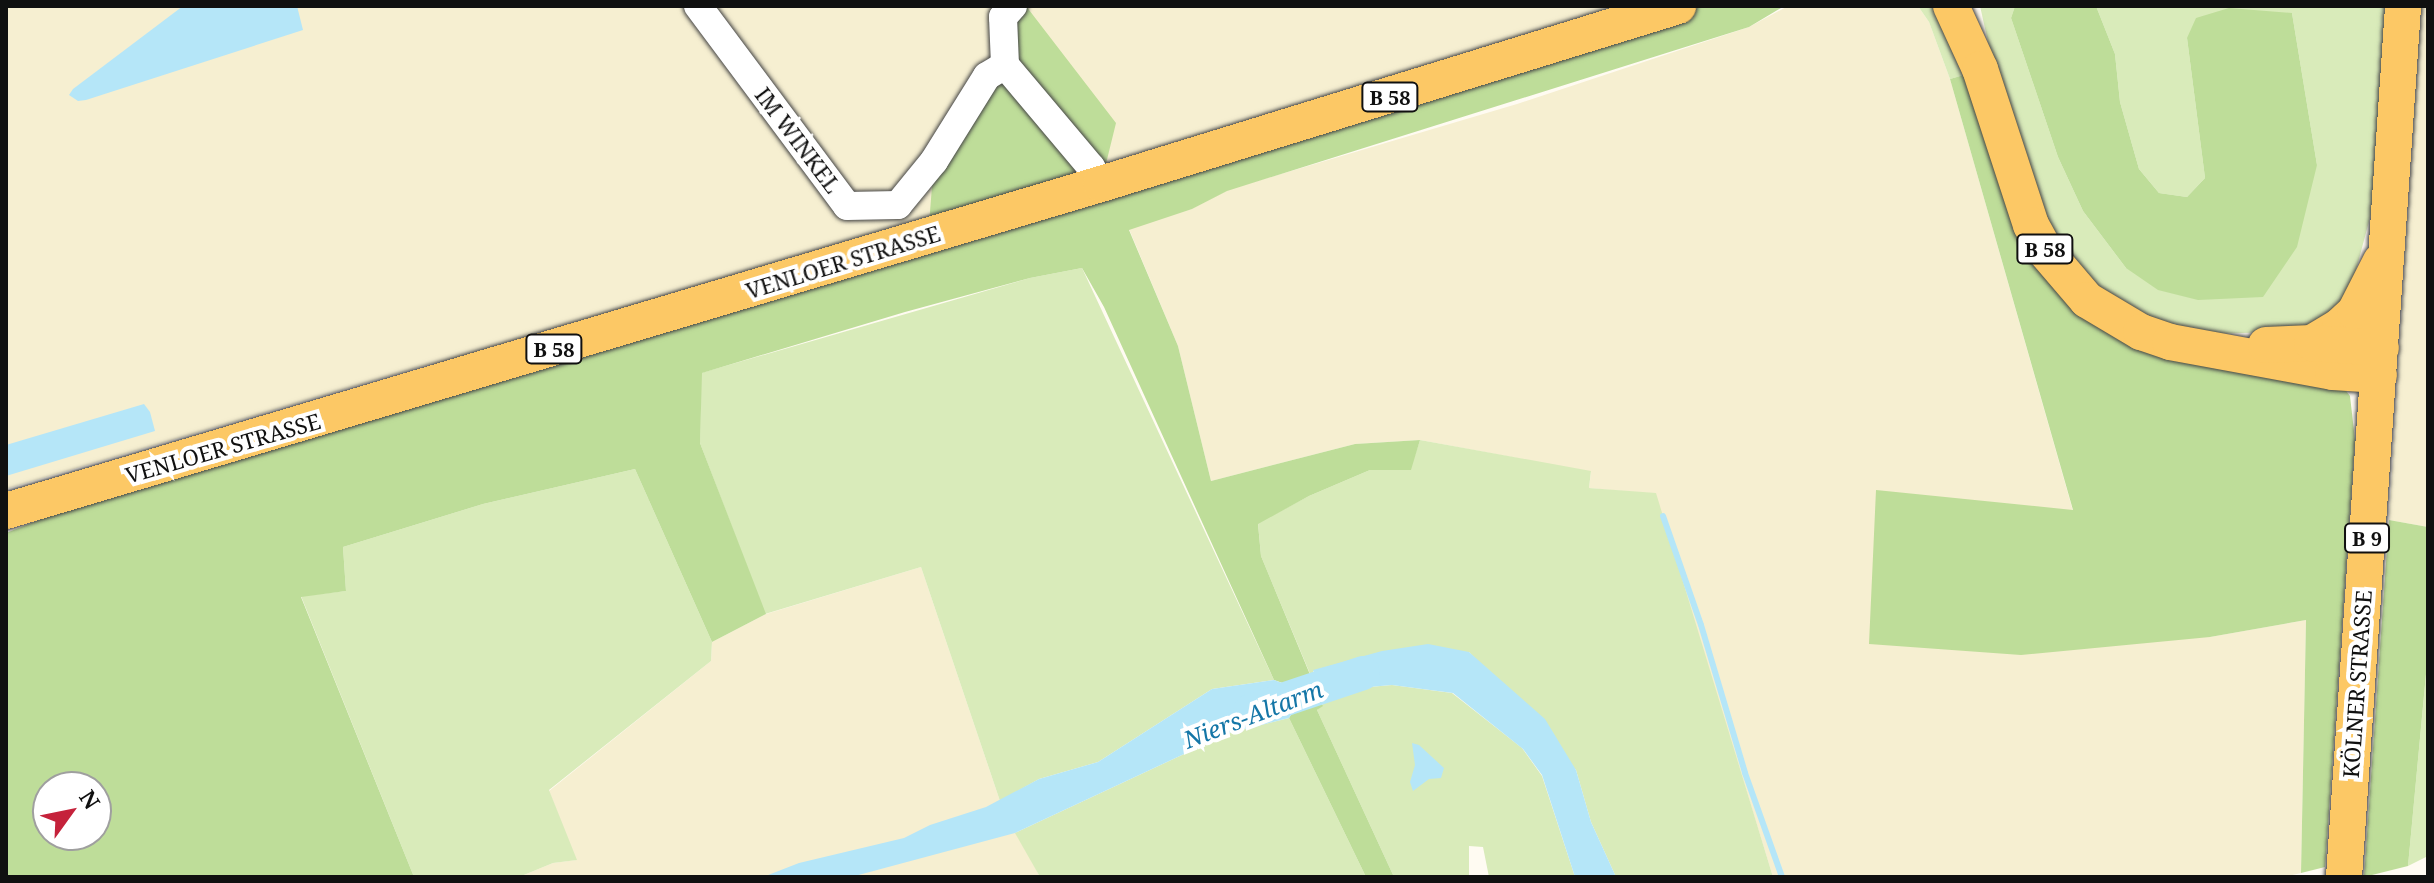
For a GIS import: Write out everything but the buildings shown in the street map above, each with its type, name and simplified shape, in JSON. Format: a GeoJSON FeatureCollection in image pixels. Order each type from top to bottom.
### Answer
{"type":"FeatureCollection","features":[{"type":"Feature","properties":{"kind":"main road","name":"VENLOER STRASSE"},"geometry":{"type":"LineString","coordinates":[[6,511],[1101,184],[1678,6]]}},
{"type":"Feature","properties":{"kind":"main road","name":"B 58"},"geometry":{"type":"LineString","coordinates":[[1951,6],[1980,69],[2031,225],[2065,278],[2087,300],[2141,332],[2200,348],[2333,372],[2380,362]]}},
{"type":"Feature","properties":{"kind":"main road","name":"B 58"},"geometry":{"type":"LineString","coordinates":[[1971,6],[1980,69]]}},
{"type":"Feature","properties":{"kind":"main road","name":"B 9"},"geometry":{"type":"LineString","coordinates":[[2380,362],[2403,6]]}},
{"type":"Feature","properties":{"kind":"main road"},"geometry":{"type":"LineString","coordinates":[[2312,343],[2355,312],[2387,249]]}},
{"type":"Feature","properties":{"kind":"main road","name":"B 58"},"geometry":{"type":"LineString","coordinates":[[2200,348],[2312,343],[2380,362]]}},
{"type":"Feature","properties":{"kind":"main road","name":"KÖLNER STRASSE"},"geometry":{"type":"LineString","coordinates":[[2345,865],[2380,362]]}},
{"type":"Feature","properties":{"kind":"street","name":"IM WINKEL"},"geometry":{"type":"LineString","coordinates":[[698,6],[847,206],[898,205],[934,161],[987,76],[1005,65]]}},
{"type":"Feature","properties":{"kind":"street"},"geometry":{"type":"LineString","coordinates":[[1013,6],[1003,17],[1005,65],[1091,167],[1101,184]]}},
{"type":"Feature","properties":{"kind":"shaded area"},"geometry":{"type":"Polygon","coordinates":[[[6,6],[1013,6],[1005,65],[928,237],[440,381],[433,363],[6,489],[6,6]]]}},
{"type":"Feature","properties":{"kind":"shaded area"},"geometry":{"type":"Polygon","coordinates":[[[1026,6],[1678,6],[1101,184],[1026,6]]]}},
{"type":"Feature","properties":{"kind":"shaded area"},"geometry":{"type":"Polygon","coordinates":[[[1788,6],[1918,6],[1929,22],[1950,79],[2073,511],[2210,637],[2306,620],[2301,873],[2284,877],[1773,877],[1655,494],[1589,488],[1591,472],[1420,440],[1355,444],[1211,481],[1178,346],[1129,229],[1191,209],[1230,189],[1517,104],[1749,27],[1788,6]]]}},
{"type":"Feature","properties":{"kind":"shaded area"},"geometry":{"type":"Polygon","coordinates":[[[2421,6],[2428,6],[2428,527],[2389,520],[2421,6]]]}},
{"type":"Feature","properties":{"kind":"shaded area"},"geometry":{"type":"Polygon","coordinates":[[[921,567],[1000,801],[1040,877],[519,877],[553,863],[576,860],[549,791],[711,661],[712,642],[766,614],[921,567]]]}},
{"type":"Feature","properties":{"kind":"green space"},"geometry":{"type":"Polygon","coordinates":[[[1026,6],[1116,123],[1101,184],[928,237],[934,161],[987,76],[1003,17],[1026,6]]]}},
{"type":"Feature","properties":{"kind":"green space"},"geometry":{"type":"Polygon","coordinates":[[[1680,6],[1781,8],[1749,27],[1227,191],[1192,209],[1129,230],[1178,346],[1211,481],[1355,444],[1420,440],[1411,470],[1370,470],[1309,496],[1258,524],[1261,556],[1323,706],[1317,710],[1394,877],[1366,877],[1289,718],[1297,705],[1291,686],[1274,680],[1104,307],[1082,268],[1030,278],[905,312],[702,373],[700,443],[766,614],[712,642],[635,469],[483,504],[343,547],[346,591],[301,597],[414,877],[6,877],[6,533],[222,448],[1680,6]]]}},
{"type":"Feature","properties":{"kind":"green space"},"geometry":{"type":"Polygon","coordinates":[[[1918,6],[1937,6],[1967,74],[1950,79],[1929,22],[1918,6]]]}},
{"type":"Feature","properties":{"kind":"green space"},"geometry":{"type":"Polygon","coordinates":[[[1980,6],[2015,6],[2011,18],[2058,157],[2083,211],[2126,268],[2317,165],[2292,13],[2187,38],[2205,178],[2187,197],[2159,193],[2139,169],[2120,102],[2115,54],[2096,6],[2387,6],[2371,214],[2348,300],[2304,331],[2212,334],[2186,331],[2112,301],[2049,232],[1993,64],[1980,6]]]}},
{"type":"Feature","properties":{"kind":"green space"},"geometry":{"type":"Polygon","coordinates":[[[2015,6],[2096,6],[2115,54],[2120,102],[2139,169],[2159,193],[2187,197],[2205,178],[2187,38],[2196,18],[2229,8],[2292,13],[2317,165],[2297,247],[2263,297],[2198,300],[2158,290],[2126,268],[2083,211],[2058,157],[2011,18],[2015,6]]]}},
{"type":"Feature","properties":{"kind":"green space"},"geometry":{"type":"Polygon","coordinates":[[[1967,74],[2056,287],[2343,387],[2350,396],[2355,440],[2325,867],[2301,873],[2306,620],[2210,637],[2021,655],[1869,644],[1876,490],[2073,510],[1950,79],[1967,74]]]}},
{"type":"Feature","properties":{"kind":"green space"},"geometry":{"type":"Polygon","coordinates":[[[1082,268],[1274,680],[1212,689],[1098,762],[1039,779],[1000,801],[921,567],[765,614],[700,443],[701,373],[1030,278],[1082,268]]]}},
{"type":"Feature","properties":{"kind":"green space"},"geometry":{"type":"Polygon","coordinates":[[[1420,440],[1591,471],[1589,488],[1656,493],[1773,877],[1616,877],[1591,822],[1576,770],[1469,652],[1347,663],[1313,671],[1323,691],[1392,685],[1452,693],[1522,748],[1542,776],[1575,877],[1489,877],[1483,847],[1469,846],[1469,877],[1394,877],[1317,710],[1323,705],[1261,556],[1258,523],[1309,496],[1370,470],[1410,470],[1420,440]]]}},
{"type":"Feature","properties":{"kind":"green space"},"geometry":{"type":"Polygon","coordinates":[[[635,469],[712,642],[711,661],[549,790],[577,860],[553,863],[519,877],[414,877],[301,596],[346,591],[343,547],[483,504],[635,469]]]}},
{"type":"Feature","properties":{"kind":"green space"},"geometry":{"type":"Polygon","coordinates":[[[2389,520],[2428,527],[2428,653],[2408,866],[2364,877],[2389,520]]]}},
{"type":"Feature","properties":{"kind":"green space"},"geometry":{"type":"Polygon","coordinates":[[[2428,653],[2428,856],[2408,866],[2428,653]]]}},
{"type":"Feature","properties":{"kind":"green space"},"geometry":{"type":"Polygon","coordinates":[[[1289,718],[1366,877],[1040,877],[1015,833],[1229,733],[1289,718]]]}},
{"type":"Feature","properties":{"kind":"water"},"geometry":{"type":"Polygon","coordinates":[[[183,6],[297,6],[303,30],[86,100],[78,101],[69,95],[73,89],[183,6]]]}},
{"type":"Feature","properties":{"kind":"water"},"geometry":{"type":"Polygon","coordinates":[[[144,404],[150,412],[155,431],[6,476],[6,445],[144,404]]]}},
{"type":"Feature","properties":{"kind":"water"},"geometry":{"type":"Polygon","coordinates":[[[1428,644],[1469,652],[1545,719],[1576,770],[1591,822],[1616,877],[1575,877],[1542,775],[1523,749],[1453,693],[1392,685],[1323,691],[1313,670],[1382,651],[1428,644]]]}},
{"type":"Feature","properties":{"kind":"water"},"geometry":{"type":"Polygon","coordinates":[[[1274,680],[1290,686],[1297,705],[1289,718],[1229,733],[1015,833],[851,877],[763,877],[799,863],[904,838],[930,825],[986,807],[1039,779],[1098,762],[1212,689],[1274,680]]]}},
{"type":"Feature","properties":{"kind":"water"},"geometry":{"type":"Polygon","coordinates":[[[1412,743],[1419,745],[1444,768],[1441,778],[1429,779],[1413,791],[1410,782],[1415,765],[1412,743]]]}},
{"type":"Feature","properties":{"kind":"waterway"},"geometry":{"type":"LineString","coordinates":[[1663,516],[1701,625],[1745,773],[1782,877]]}},
{"type":"Feature","properties":{"kind":"waterway","name":"Niers-Altarm"},"geometry":{"type":"LineString","coordinates":[[1250,711],[1363,673]]}}]}
